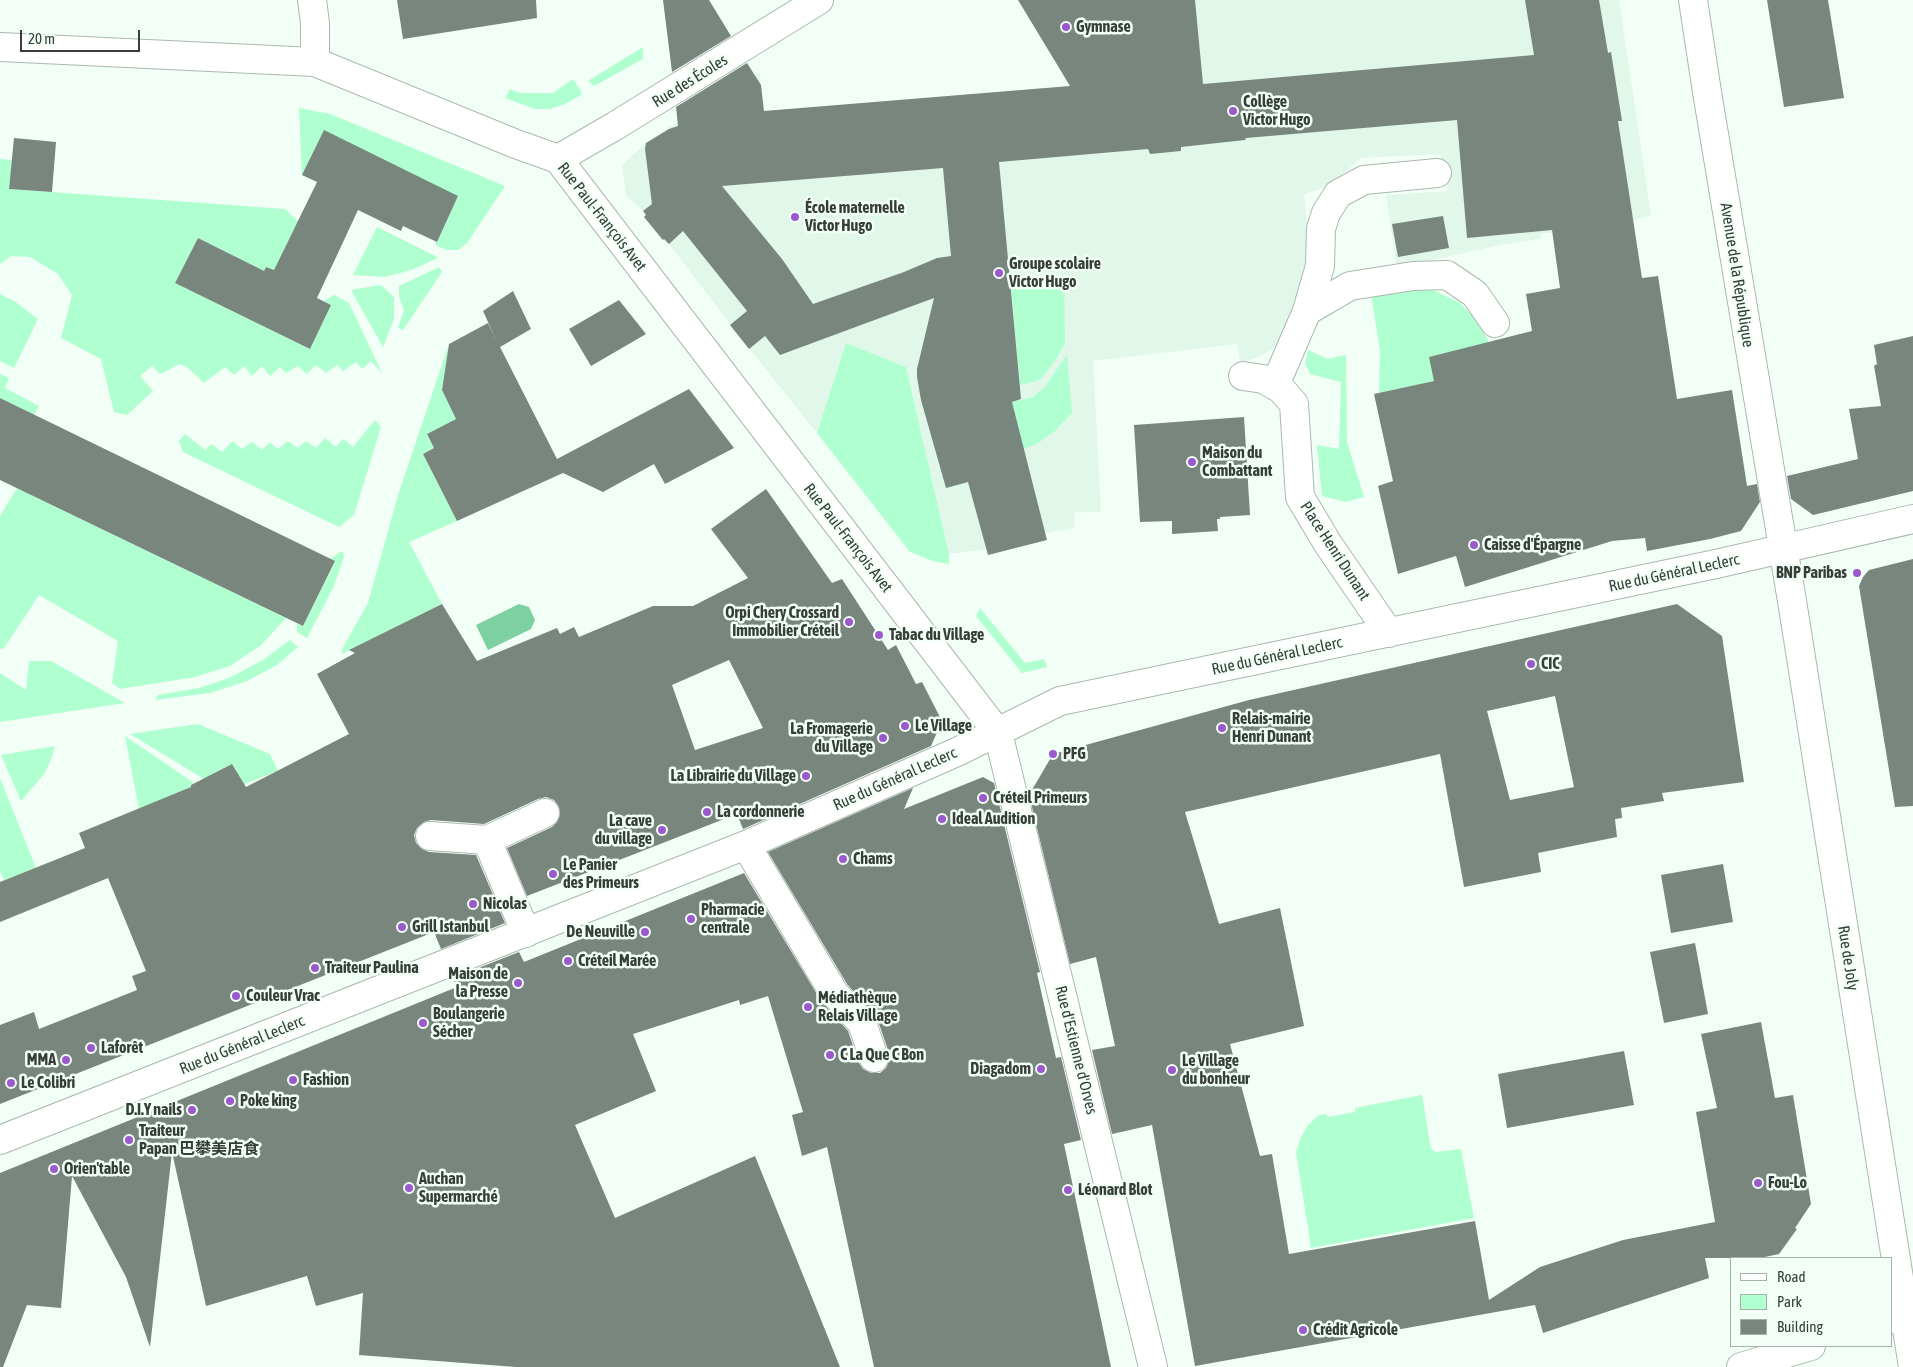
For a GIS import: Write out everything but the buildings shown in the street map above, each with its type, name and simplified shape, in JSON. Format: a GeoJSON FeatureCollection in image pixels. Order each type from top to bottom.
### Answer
{"type":"FeatureCollection","features":[{"type":"Feature","properties":{"kind":"street"},"geometry":{"type":"LineString","coordinates":[[312,0],[315,23],[315,62]]}},
{"type":"Feature","properties":{"kind":"street","name":"Avenue de la République"},"geometry":{"type":"LineString","coordinates":[[1693,0],[1783,549]]}},
{"type":"Feature","properties":{"kind":"street","name":"Rue des Écoles"},"geometry":{"type":"LineString","coordinates":[[558,159],[624,121],[813,2]]}},
{"type":"Feature","properties":{"kind":"street","name":"Rue Paul-François Avet"},"geometry":{"type":"LineString","coordinates":[[0,47],[315,62],[516,144],[558,159],[998,733]]}},
{"type":"Feature","properties":{"kind":"street"},"geometry":{"type":"LineString","coordinates":[[1275,385],[1307,311],[1320,266],[1321,229],[1326,212],[1338,194],[1364,180],[1437,173]]}},
{"type":"Feature","properties":{"kind":"street"},"geometry":{"type":"LineString","coordinates":[[1307,311],[1350,286],[1413,276],[1446,276],[1475,294],[1496,323]]}},
{"type":"Feature","properties":{"kind":"street","name":"Place Henri Dunant"},"geometry":{"type":"LineString","coordinates":[[1243,376],[1263,379],[1275,385],[1294,404],[1300,497],[1328,544],[1389,633]]}},
{"type":"Feature","properties":{"kind":"street","name":"Rue du Général Leclerc"},"geometry":{"type":"LineString","coordinates":[[0,1140],[746,845],[998,733],[1060,701],[1783,549],[1913,519]]}},
{"type":"Feature","properties":{"kind":"street","name":"Rue de Joly"},"geometry":{"type":"LineString","coordinates":[[1783,549],[1903,1315],[1913,1367]]}},
{"type":"Feature","properties":{"kind":"street","name":"Rue d'Estienne d'Orves"},"geometry":{"type":"LineString","coordinates":[[998,733],[1153,1367]]}},
{"type":"Feature","properties":{"kind":"street"},"geometry":{"type":"LineString","coordinates":[[430,836],[487,840],[545,813]]}},
{"type":"Feature","properties":{"kind":"street"},"geometry":{"type":"LineString","coordinates":[[487,840],[526,933]]}},
{"type":"Feature","properties":{"kind":"street"},"geometry":{"type":"LineString","coordinates":[[746,845],[834,993],[862,1023],[874,1058]]}},
{"type":"Feature","properties":{"kind":"street"},"geometry":{"type":"LineString","coordinates":[[1741,1367],[1808,1347]]}},
{"type":"Feature","properties":{"kind":"shaded area","name":"Groupe scolaire Victor Hugo"},"geometry":{"type":"Polygon","coordinates":[[[1172,0],[1619,0],[1651,216],[1541,234],[1541,239],[1500,245],[1397,268],[1386,195],[1448,191],[1440,154],[1361,158],[1329,186],[1304,194],[1310,252],[1290,321],[1272,350],[1241,364],[1237,344],[1093,361],[1101,512],[1075,512],[1074,528],[1045,533],[1047,539],[988,555],[986,549],[949,554],[906,367],[846,343],[817,433],[665,239],[662,241],[644,217],[646,215],[643,211],[626,195],[622,165],[646,143],[665,130],[760,72],[763,127],[1163,90],[1172,0]]]}},
{"type":"Feature","properties":{"kind":"shaded area"},"geometry":{"type":"Polygon","coordinates":[[[519,604],[529,607],[535,620],[531,629],[488,650],[476,625],[519,604]]]}},
{"type":"Feature","properties":{"kind":"green space"},"geometry":{"type":"Polygon","coordinates":[[[643,47],[643,59],[594,86],[588,81],[643,47]]]}},
{"type":"Feature","properties":{"kind":"green space"},"geometry":{"type":"Polygon","coordinates":[[[573,79],[582,93],[581,95],[565,104],[550,109],[535,109],[505,98],[510,89],[520,93],[553,93],[573,79]]]}},
{"type":"Feature","properties":{"kind":"green space"},"geometry":{"type":"Polygon","coordinates":[[[299,108],[330,114],[505,186],[467,243],[458,250],[447,250],[435,245],[458,196],[302,175],[299,108]]]}},
{"type":"Feature","properties":{"kind":"green space"},"geometry":{"type":"Polygon","coordinates":[[[0,159],[12,160],[9,189],[285,209],[298,221],[274,270],[266,267],[259,279],[230,254],[198,238],[175,283],[310,349],[331,305],[324,301],[334,295],[349,303],[382,373],[371,361],[362,369],[356,362],[343,371],[337,365],[326,373],[316,365],[307,374],[298,366],[286,373],[280,367],[270,376],[262,366],[252,376],[244,366],[234,375],[225,367],[204,383],[188,368],[180,364],[160,374],[152,366],[140,376],[153,391],[127,415],[114,412],[101,359],[61,338],[72,295],[58,274],[30,257],[11,256],[0,264],[0,159]]]}},
{"type":"Feature","properties":{"kind":"green space"},"geometry":{"type":"Polygon","coordinates":[[[377,227],[438,258],[411,270],[385,277],[353,275],[377,227]]]}},
{"type":"Feature","properties":{"kind":"green space"},"geometry":{"type":"Polygon","coordinates":[[[439,267],[442,272],[403,330],[398,328],[404,310],[399,297],[399,286],[439,267]]]}},
{"type":"Feature","properties":{"kind":"green space"},"geometry":{"type":"Polygon","coordinates":[[[1064,282],[1065,343],[1055,361],[1040,380],[1020,385],[1011,285],[1064,282]]]}},
{"type":"Feature","properties":{"kind":"green space"},"geometry":{"type":"Polygon","coordinates":[[[381,285],[394,297],[394,319],[383,347],[351,290],[381,285]]]}},
{"type":"Feature","properties":{"kind":"green space"},"geometry":{"type":"Polygon","coordinates":[[[1429,288],[1460,303],[1477,321],[1489,342],[1434,381],[1379,393],[1380,351],[1371,294],[1429,288]]]}},
{"type":"Feature","properties":{"kind":"green space"},"geometry":{"type":"Polygon","coordinates":[[[0,294],[14,301],[38,319],[14,368],[0,361],[0,294]]]}},
{"type":"Feature","properties":{"kind":"green space"},"geometry":{"type":"Polygon","coordinates":[[[846,343],[906,367],[949,554],[949,564],[933,561],[910,552],[817,433],[846,343]]]}},
{"type":"Feature","properties":{"kind":"green space"},"geometry":{"type":"Polygon","coordinates":[[[449,344],[442,390],[456,419],[427,434],[434,448],[423,454],[457,521],[409,542],[442,604],[342,654],[342,649],[368,603],[398,495],[449,344]]]}},
{"type":"Feature","properties":{"kind":"green space"},"geometry":{"type":"Polygon","coordinates":[[[1308,350],[1328,359],[1346,355],[1347,442],[1364,497],[1346,502],[1322,496],[1317,445],[1339,449],[1341,382],[1310,374],[1305,363],[1308,350]]]}},
{"type":"Feature","properties":{"kind":"green space"},"geometry":{"type":"Polygon","coordinates":[[[1067,355],[1072,413],[1055,431],[1035,445],[1023,449],[1012,402],[1033,397],[1044,388],[1067,355]]]}},
{"type":"Feature","properties":{"kind":"green space"},"geometry":{"type":"Polygon","coordinates":[[[0,374],[9,378],[5,388],[39,406],[34,415],[0,398],[0,374]]]}},
{"type":"Feature","properties":{"kind":"green space"},"geometry":{"type":"Polygon","coordinates":[[[375,420],[381,427],[354,515],[339,527],[183,452],[179,441],[185,434],[205,450],[212,444],[222,452],[233,441],[242,449],[252,442],[262,450],[270,442],[278,449],[288,441],[298,448],[306,441],[316,448],[325,438],[336,447],[343,439],[353,447],[375,420]]]}},
{"type":"Feature","properties":{"kind":"green space"},"geometry":{"type":"Polygon","coordinates":[[[17,488],[286,618],[261,645],[230,666],[195,677],[120,689],[112,683],[118,641],[39,595],[4,648],[0,649],[0,516],[17,488]]]}},
{"type":"Feature","properties":{"kind":"green space"},"geometry":{"type":"Polygon","coordinates":[[[340,552],[343,552],[344,557],[333,588],[307,638],[297,632],[297,624],[303,626],[335,562],[331,559],[340,552]]]}},
{"type":"Feature","properties":{"kind":"green space"},"geometry":{"type":"Polygon","coordinates":[[[980,608],[1025,663],[1044,659],[1047,667],[1022,673],[976,616],[980,608]]]}},
{"type":"Feature","properties":{"kind":"green space"},"geometry":{"type":"Polygon","coordinates":[[[290,640],[298,647],[277,665],[247,681],[210,693],[155,700],[158,695],[199,688],[229,678],[263,660],[290,640]]]}},
{"type":"Feature","properties":{"kind":"green space"},"geometry":{"type":"Polygon","coordinates":[[[29,661],[51,661],[125,703],[0,722],[0,673],[26,690],[29,661]]]}},
{"type":"Feature","properties":{"kind":"green space"},"geometry":{"type":"Polygon","coordinates":[[[198,724],[270,754],[278,771],[244,784],[232,764],[204,779],[130,734],[198,724]]]}},
{"type":"Feature","properties":{"kind":"green space"},"geometry":{"type":"Polygon","coordinates":[[[125,736],[194,783],[190,785],[201,804],[139,809],[125,736]]]}},
{"type":"Feature","properties":{"kind":"green space"},"geometry":{"type":"Polygon","coordinates":[[[55,746],[45,773],[21,801],[1,755],[55,746]]]}},
{"type":"Feature","properties":{"kind":"green space"},"geometry":{"type":"Polygon","coordinates":[[[0,778],[36,868],[4,880],[0,871],[0,778]]]}},
{"type":"Feature","properties":{"kind":"green space"},"geometry":{"type":"Polygon","coordinates":[[[1422,1095],[1431,1149],[1436,1152],[1461,1149],[1474,1218],[1311,1248],[1296,1152],[1301,1137],[1308,1125],[1319,1115],[1326,1114],[1328,1117],[1355,1112],[1355,1108],[1422,1095]]]}},
{"type":"Feature","properties":{"kind":"place","name":"Gymnase"},"geometry":{"type":"Point","coordinates":[1066,27]}},
{"type":"Feature","properties":{"kind":"place","name":"Collège Victor Hugo"},"geometry":{"type":"Point","coordinates":[1233,111]}},
{"type":"Feature","properties":{"kind":"place","name":"École maternelle Victor Hugo"},"geometry":{"type":"Point","coordinates":[795,217]}},
{"type":"Feature","properties":{"kind":"place","name":"Groupe scolaire Victor Hugo"},"geometry":{"type":"Point","coordinates":[999,273]}},
{"type":"Feature","properties":{"kind":"place","name":"Maison du Combattant"},"geometry":{"type":"Point","coordinates":[1192,462]}},
{"type":"Feature","properties":{"kind":"place","name":"Caisse d'Épargne"},"geometry":{"type":"Point","coordinates":[1474,545]}},
{"type":"Feature","properties":{"kind":"place","name":"BNP Paribas"},"geometry":{"type":"Point","coordinates":[1857,573]}},
{"type":"Feature","properties":{"kind":"place","name":"Orpi Chery Crossard Immobilier Créteil"},"geometry":{"type":"Point","coordinates":[849,622]}},
{"type":"Feature","properties":{"kind":"place","name":"Tabac du Village"},"geometry":{"type":"Point","coordinates":[879,635]}},
{"type":"Feature","properties":{"kind":"place","name":"CIC"},"geometry":{"type":"Point","coordinates":[1531,664]}},
{"type":"Feature","properties":{"kind":"place","name":"Le Village"},"geometry":{"type":"Point","coordinates":[905,726]}},
{"type":"Feature","properties":{"kind":"place","name":"Relais-mairie Henri Dunant"},"geometry":{"type":"Point","coordinates":[1222,728]}},
{"type":"Feature","properties":{"kind":"place","name":"La Fromagerie du Village"},"geometry":{"type":"Point","coordinates":[883,738]}},
{"type":"Feature","properties":{"kind":"place","name":"PFG"},"geometry":{"type":"Point","coordinates":[1053,754]}},
{"type":"Feature","properties":{"kind":"place","name":"La Librairie du Village"},"geometry":{"type":"Point","coordinates":[806,776]}},
{"type":"Feature","properties":{"kind":"place","name":"Créteil Primeurs"},"geometry":{"type":"Point","coordinates":[983,798]}},
{"type":"Feature","properties":{"kind":"place","name":"La cordonnerie"},"geometry":{"type":"Point","coordinates":[707,812]}},
{"type":"Feature","properties":{"kind":"place","name":"Ideal Audition"},"geometry":{"type":"Point","coordinates":[942,819]}},
{"type":"Feature","properties":{"kind":"place","name":"La cave du village"},"geometry":{"type":"Point","coordinates":[662,830]}},
{"type":"Feature","properties":{"kind":"place","name":"Chams"},"geometry":{"type":"Point","coordinates":[843,859]}},
{"type":"Feature","properties":{"kind":"place","name":"Le Panier des Primeurs"},"geometry":{"type":"Point","coordinates":[553,874]}},
{"type":"Feature","properties":{"kind":"place","name":"Nicolas"},"geometry":{"type":"Point","coordinates":[473,904]}},
{"type":"Feature","properties":{"kind":"place","name":"Pharmacie centrale"},"geometry":{"type":"Point","coordinates":[691,919]}},
{"type":"Feature","properties":{"kind":"place","name":"Grill Istanbul"},"geometry":{"type":"Point","coordinates":[402,927]}},
{"type":"Feature","properties":{"kind":"place","name":"De Neuville"},"geometry":{"type":"Point","coordinates":[645,932]}},
{"type":"Feature","properties":{"kind":"place","name":"Créteil Marée"},"geometry":{"type":"Point","coordinates":[568,961]}},
{"type":"Feature","properties":{"kind":"place","name":"Traiteur Paulina"},"geometry":{"type":"Point","coordinates":[315,968]}},
{"type":"Feature","properties":{"kind":"place","name":"Maison de la Presse"},"geometry":{"type":"Point","coordinates":[518,983]}},
{"type":"Feature","properties":{"kind":"place","name":"Couleur Vrac"},"geometry":{"type":"Point","coordinates":[236,996]}},
{"type":"Feature","properties":{"kind":"place","name":"Médiathèque Relais Village"},"geometry":{"type":"Point","coordinates":[808,1007]}},
{"type":"Feature","properties":{"kind":"place","name":"Boulangerie Sécher"},"geometry":{"type":"Point","coordinates":[423,1023]}},
{"type":"Feature","properties":{"kind":"place","name":"Laforêt"},"geometry":{"type":"Point","coordinates":[91,1048]}},
{"type":"Feature","properties":{"kind":"place","name":"C La Que C Bon"},"geometry":{"type":"Point","coordinates":[830,1055]}},
{"type":"Feature","properties":{"kind":"place","name":"MMA"},"geometry":{"type":"Point","coordinates":[66,1060]}},
{"type":"Feature","properties":{"kind":"place","name":"Diagadom"},"geometry":{"type":"Point","coordinates":[1041,1069]}},
{"type":"Feature","properties":{"kind":"place","name":"Le Village du bonheur"},"geometry":{"type":"Point","coordinates":[1172,1070]}},
{"type":"Feature","properties":{"kind":"place","name":"Fashion"},"geometry":{"type":"Point","coordinates":[293,1080]}},
{"type":"Feature","properties":{"kind":"place","name":"Le Colibri"},"geometry":{"type":"Point","coordinates":[11,1083]}},
{"type":"Feature","properties":{"kind":"place","name":"Poke king"},"geometry":{"type":"Point","coordinates":[230,1101]}},
{"type":"Feature","properties":{"kind":"place","name":"D.I.Y nails"},"geometry":{"type":"Point","coordinates":[192,1110]}},
{"type":"Feature","properties":{"kind":"place","name":"Traiteur Papan 巴攀美店食"},"geometry":{"type":"Point","coordinates":[129,1140]}},
{"type":"Feature","properties":{"kind":"place","name":"Orien'table"},"geometry":{"type":"Point","coordinates":[54,1169]}},
{"type":"Feature","properties":{"kind":"place","name":"Fou-Lo"},"geometry":{"type":"Point","coordinates":[1758,1183]}},
{"type":"Feature","properties":{"kind":"place","name":"Auchan Supermarché"},"geometry":{"type":"Point","coordinates":[409,1188]}},
{"type":"Feature","properties":{"kind":"place","name":"Léonard Blot"},"geometry":{"type":"Point","coordinates":[1068,1190]}},
{"type":"Feature","properties":{"kind":"place","name":"Crédit Agricole"},"geometry":{"type":"Point","coordinates":[1303,1330]}}]}
